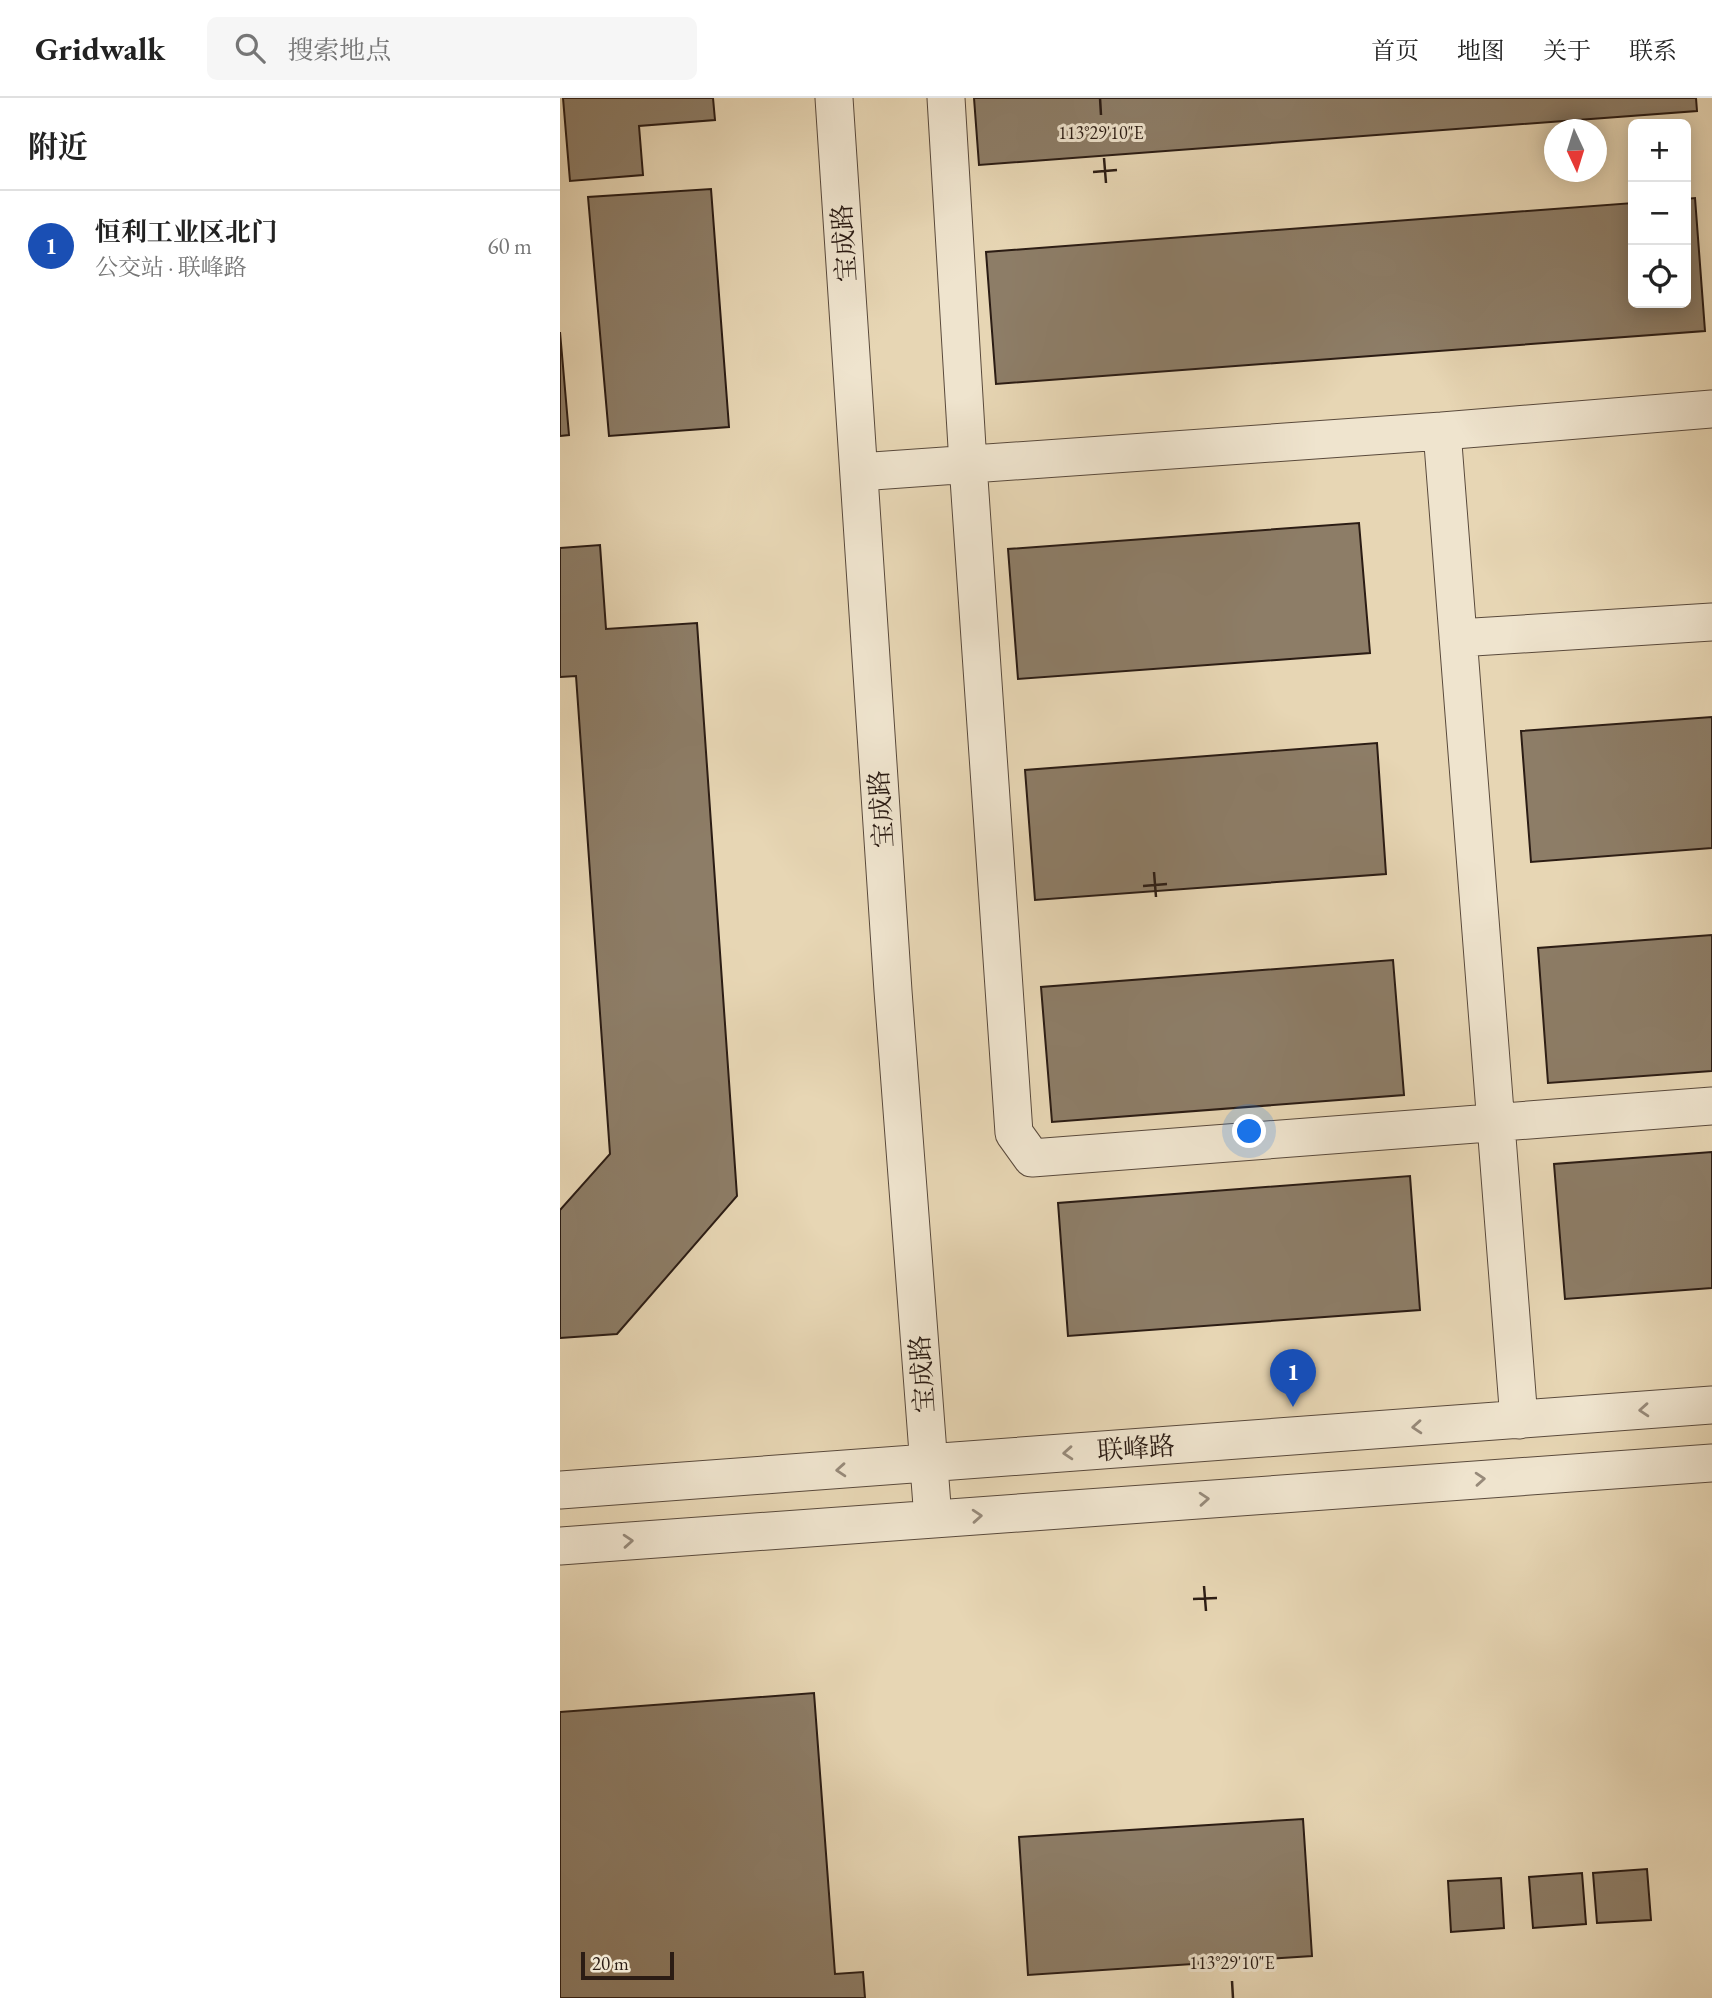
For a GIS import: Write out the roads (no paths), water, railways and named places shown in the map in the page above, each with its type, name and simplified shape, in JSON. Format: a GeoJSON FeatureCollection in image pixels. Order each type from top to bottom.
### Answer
{"type":"FeatureCollection","features":[{"type":"Feature","properties":{"kind":"street","name":"宝成路"},"geometry":{"type":"LineString","coordinates":[[834,98],[893,991],[933,1519]]}},
{"type":"Feature","properties":{"kind":"street"},"geometry":{"type":"LineString","coordinates":[[946,98],[1014,1133],[1032,1158],[1712,1106]]}},
{"type":"Feature","properties":{"kind":"street"},"geometry":{"type":"LineString","coordinates":[[859,472],[1712,409]]}},
{"type":"Feature","properties":{"kind":"street"},"geometry":{"type":"LineString","coordinates":[[1442,431],[1519,1420]]}},
{"type":"Feature","properties":{"kind":"street"},"geometry":{"type":"LineString","coordinates":[[1458,638],[1712,622]]}},
{"type":"Feature","properties":{"kind":"street","name":"联峰路"},"geometry":{"type":"LineString","coordinates":[[560,1490],[1712,1405]]}},
{"type":"Feature","properties":{"kind":"street"},"geometry":{"type":"LineString","coordinates":[[560,1546],[1712,1463]]}},
{"type":"Feature","properties":{"kind":"place","name":"恒利工业区北门"},"geometry":{"type":"Point","coordinates":[1293,1407]}}]}
